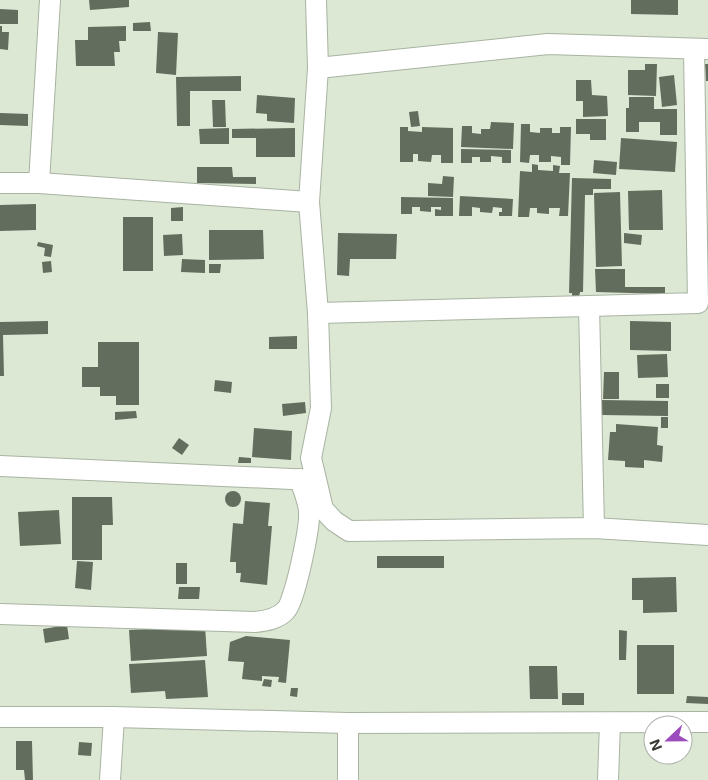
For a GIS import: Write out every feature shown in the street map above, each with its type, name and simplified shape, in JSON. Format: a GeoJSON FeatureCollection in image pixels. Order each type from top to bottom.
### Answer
{"type":"FeatureCollection","features":[{"type":"Feature","properties":{"kind":"street"},"geometry":{"type":"LineString","coordinates":[[39,184],[50,0]]}},
{"type":"Feature","properties":{"kind":"street"},"geometry":{"type":"LineString","coordinates":[[0,614],[254,622],[272,620],[286,610],[293,596],[307,536],[309,513],[308,480],[321,408],[318,313],[309,202],[318,68],[316,0]]}},
{"type":"Feature","properties":{"kind":"street"},"geometry":{"type":"LineString","coordinates":[[318,68],[548,44],[701,49],[703,303],[318,313]]}},
{"type":"Feature","properties":{"kind":"street"},"geometry":{"type":"LineString","coordinates":[[0,183],[309,202]]}},
{"type":"Feature","properties":{"kind":"street"},"geometry":{"type":"LineString","coordinates":[[589,306],[594,528]]}},
{"type":"Feature","properties":{"kind":"street"},"geometry":{"type":"LineString","coordinates":[[0,466],[308,480]]}},
{"type":"Feature","properties":{"kind":"street"},"geometry":{"type":"LineString","coordinates":[[308,480],[323,508],[334,521],[349,531],[594,528],[708,535]]}},
{"type":"Feature","properties":{"kind":"street"},"geometry":{"type":"LineString","coordinates":[[0,717],[114,716],[348,723],[708,722]]}},
{"type":"Feature","properties":{"kind":"street"},"geometry":{"type":"LineString","coordinates":[[110,780],[114,716]]}},
{"type":"Feature","properties":{"kind":"street"},"geometry":{"type":"LineString","coordinates":[[348,723],[348,780]]}},
{"type":"Feature","properties":{"kind":"street"},"geometry":{"type":"LineString","coordinates":[[608,780],[610,723]]}},
{"type":"Feature","properties":{"kind":"building"},"geometry":{"type":"Polygon","coordinates":[[[89,0],[129,0],[129,7],[90,10],[89,0]]]}},
{"type":"Feature","properties":{"kind":"building"},"geometry":{"type":"Polygon","coordinates":[[[631,0],[678,0],[678,15],[631,14],[631,0]]]}},
{"type":"Feature","properties":{"kind":"building"},"geometry":{"type":"Polygon","coordinates":[[[0,9],[18,10],[18,24],[0,24],[0,9]]]}},
{"type":"Feature","properties":{"kind":"building"},"geometry":{"type":"Polygon","coordinates":[[[150,22],[151,31],[133,31],[133,23],[150,22]]]}},
{"type":"Feature","properties":{"kind":"building"},"geometry":{"type":"Polygon","coordinates":[[[0,26],[2,26],[2,32],[9,32],[8,50],[0,49],[0,26]]]}},
{"type":"Feature","properties":{"kind":"building"},"geometry":{"type":"Polygon","coordinates":[[[126,26],[126,41],[119,41],[120,52],[114,52],[115,66],[76,66],[75,40],[88,40],[88,27],[126,26]]]}},
{"type":"Feature","properties":{"kind":"building"},"geometry":{"type":"Polygon","coordinates":[[[158,32],[178,33],[176,75],[156,73],[158,32]]]}},
{"type":"Feature","properties":{"kind":"building"},"geometry":{"type":"Polygon","coordinates":[[[645,64],[657,64],[656,96],[628,95],[628,70],[645,70],[645,64]]]}},
{"type":"Feature","properties":{"kind":"building"},"geometry":{"type":"Polygon","coordinates":[[[705,64],[708,64],[708,81],[706,81],[705,64]]]}},
{"type":"Feature","properties":{"kind":"building"},"geometry":{"type":"Polygon","coordinates":[[[674,75],[677,105],[662,107],[659,77],[674,75]]]}},
{"type":"Feature","properties":{"kind":"building"},"geometry":{"type":"Polygon","coordinates":[[[241,76],[241,91],[190,91],[190,126],[177,126],[176,77],[241,76]]]}},
{"type":"Feature","properties":{"kind":"building"},"geometry":{"type":"Polygon","coordinates":[[[576,80],[591,80],[592,95],[607,96],[608,116],[583,117],[583,101],[576,101],[576,80]]]}},
{"type":"Feature","properties":{"kind":"building"},"geometry":{"type":"Polygon","coordinates":[[[257,95],[295,98],[294,123],[267,121],[267,114],[256,113],[257,95]]]}},
{"type":"Feature","properties":{"kind":"building"},"geometry":{"type":"Polygon","coordinates":[[[629,97],[654,97],[654,109],[677,109],[677,135],[660,135],[660,122],[639,122],[639,132],[626,132],[626,108],[629,108],[629,97]]]}},
{"type":"Feature","properties":{"kind":"building"},"geometry":{"type":"Polygon","coordinates":[[[212,100],[225,100],[226,127],[213,127],[212,100]]]}},
{"type":"Feature","properties":{"kind":"building"},"geometry":{"type":"Polygon","coordinates":[[[418,111],[420,126],[411,127],[409,112],[418,111]]]}},
{"type":"Feature","properties":{"kind":"building"},"geometry":{"type":"Polygon","coordinates":[[[0,113],[28,114],[28,126],[0,125],[0,113]]]}},
{"type":"Feature","properties":{"kind":"building"},"geometry":{"type":"Polygon","coordinates":[[[576,119],[606,119],[606,140],[590,140],[590,134],[576,134],[576,119]]]}},
{"type":"Feature","properties":{"kind":"building"},"geometry":{"type":"Polygon","coordinates":[[[491,122],[514,123],[513,149],[461,147],[462,126],[472,126],[472,133],[481,134],[481,129],[490,129],[491,122]]]}},
{"type":"Feature","properties":{"kind":"building"},"geometry":{"type":"Polygon","coordinates":[[[521,124],[530,124],[530,132],[540,133],[540,128],[552,128],[552,133],[560,133],[560,127],[571,127],[570,165],[561,165],[561,157],[551,156],[551,162],[539,162],[539,155],[530,155],[529,163],[520,162],[521,124]]]}},
{"type":"Feature","properties":{"kind":"building"},"geometry":{"type":"Polygon","coordinates":[[[400,127],[408,127],[408,131],[422,132],[422,127],[453,128],[453,163],[441,163],[441,155],[432,155],[431,162],[418,161],[418,154],[413,154],[413,162],[400,162],[400,127]]]}},
{"type":"Feature","properties":{"kind":"building"},"geometry":{"type":"Polygon","coordinates":[[[229,128],[229,144],[200,144],[199,129],[229,128]]]}},
{"type":"Feature","properties":{"kind":"building"},"geometry":{"type":"Polygon","coordinates":[[[295,128],[295,157],[256,157],[256,138],[232,138],[232,129],[295,128]]]}},
{"type":"Feature","properties":{"kind":"building"},"geometry":{"type":"Polygon","coordinates":[[[621,138],[677,142],[675,172],[619,169],[621,138]]]}},
{"type":"Feature","properties":{"kind":"building"},"geometry":{"type":"Polygon","coordinates":[[[461,149],[511,150],[511,163],[502,163],[502,157],[491,156],[491,162],[480,162],[480,157],[472,157],[472,163],[461,163],[461,149]]]}},
{"type":"Feature","properties":{"kind":"building"},"geometry":{"type":"Polygon","coordinates":[[[594,160],[617,162],[616,175],[593,173],[594,160]]]}},
{"type":"Feature","properties":{"kind":"building"},"geometry":{"type":"Polygon","coordinates":[[[532,164],[538,165],[538,170],[553,171],[553,165],[560,166],[559,173],[570,173],[568,216],[559,216],[560,208],[549,208],[549,214],[537,213],[537,208],[530,208],[529,217],[518,217],[520,171],[532,172],[532,164]]]}},
{"type":"Feature","properties":{"kind":"building"},"geometry":{"type":"Polygon","coordinates":[[[197,167],[232,167],[233,177],[256,177],[256,184],[197,183],[197,167]]]}},
{"type":"Feature","properties":{"kind":"building"},"geometry":{"type":"Polygon","coordinates":[[[443,176],[454,177],[453,197],[428,196],[428,183],[442,184],[443,176]]]}},
{"type":"Feature","properties":{"kind":"building"},"geometry":{"type":"Polygon","coordinates":[[[572,178],[611,179],[611,189],[593,189],[593,195],[585,195],[583,292],[580,292],[579,297],[572,296],[572,293],[569,293],[572,178]]]}},
{"type":"Feature","properties":{"kind":"building"},"geometry":{"type":"Polygon","coordinates":[[[662,190],[663,230],[629,230],[628,191],[662,190]]]}},
{"type":"Feature","properties":{"kind":"building"},"geometry":{"type":"Polygon","coordinates":[[[620,192],[622,266],[596,267],[594,193],[620,192]]]}},
{"type":"Feature","properties":{"kind":"building"},"geometry":{"type":"Polygon","coordinates":[[[460,196],[513,199],[512,216],[499,216],[502,208],[493,207],[492,213],[480,212],[480,208],[472,207],[472,216],[459,216],[460,196]]]}},
{"type":"Feature","properties":{"kind":"building"},"geometry":{"type":"Polygon","coordinates":[[[401,197],[453,198],[453,216],[435,216],[435,209],[441,210],[441,207],[431,207],[431,212],[420,211],[420,207],[412,207],[412,214],[401,214],[401,197]]]}},
{"type":"Feature","properties":{"kind":"building"},"geometry":{"type":"Polygon","coordinates":[[[36,204],[36,230],[0,231],[0,205],[36,204]]]}},
{"type":"Feature","properties":{"kind":"building"},"geometry":{"type":"Polygon","coordinates":[[[183,207],[183,221],[171,221],[171,208],[183,207]]]}},
{"type":"Feature","properties":{"kind":"building"},"geometry":{"type":"Polygon","coordinates":[[[123,217],[153,217],[153,271],[123,271],[123,217]]]}},
{"type":"Feature","properties":{"kind":"building"},"geometry":{"type":"Polygon","coordinates":[[[209,230],[263,230],[264,259],[209,260],[209,230]]]}},
{"type":"Feature","properties":{"kind":"building"},"geometry":{"type":"Polygon","coordinates":[[[338,233],[397,234],[396,259],[350,259],[349,276],[337,275],[338,233]]]}},
{"type":"Feature","properties":{"kind":"building"},"geometry":{"type":"Polygon","coordinates":[[[624,233],[642,235],[641,245],[624,243],[624,233]]]}},
{"type":"Feature","properties":{"kind":"building"},"geometry":{"type":"Polygon","coordinates":[[[182,234],[183,255],[164,256],[163,235],[182,234]]]}},
{"type":"Feature","properties":{"kind":"building"},"geometry":{"type":"Polygon","coordinates":[[[38,242],[53,245],[51,257],[44,256],[45,248],[37,246],[38,242]]]}},
{"type":"Feature","properties":{"kind":"building"},"geometry":{"type":"Polygon","coordinates":[[[182,259],[205,260],[205,273],[181,272],[182,259]]]}},
{"type":"Feature","properties":{"kind":"building"},"geometry":{"type":"Polygon","coordinates":[[[51,261],[52,272],[43,273],[42,262],[51,261]]]}},
{"type":"Feature","properties":{"kind":"building"},"geometry":{"type":"Polygon","coordinates":[[[209,264],[221,264],[220,273],[209,273],[209,264]]]}},
{"type":"Feature","properties":{"kind":"building"},"geometry":{"type":"Polygon","coordinates":[[[595,269],[625,269],[625,287],[665,287],[665,294],[596,292],[595,269]]]}},
{"type":"Feature","properties":{"kind":"building"},"geometry":{"type":"Polygon","coordinates":[[[48,321],[48,334],[3,335],[4,376],[0,376],[0,322],[48,321]]]}},
{"type":"Feature","properties":{"kind":"building"},"geometry":{"type":"Polygon","coordinates":[[[630,321],[671,322],[671,351],[630,350],[630,321]]]}},
{"type":"Feature","properties":{"kind":"building"},"geometry":{"type":"Polygon","coordinates":[[[297,336],[297,349],[269,349],[269,337],[297,336]]]}},
{"type":"Feature","properties":{"kind":"building"},"geometry":{"type":"Polygon","coordinates":[[[98,342],[139,342],[139,405],[116,405],[116,396],[100,396],[100,387],[82,387],[82,367],[98,367],[98,342]]]}},
{"type":"Feature","properties":{"kind":"building"},"geometry":{"type":"Polygon","coordinates":[[[667,354],[668,377],[638,378],[637,355],[667,354]]]}},
{"type":"Feature","properties":{"kind":"building"},"geometry":{"type":"Polygon","coordinates":[[[604,372],[619,372],[619,399],[603,399],[604,372]]]}},
{"type":"Feature","properties":{"kind":"building"},"geometry":{"type":"Polygon","coordinates":[[[215,380],[232,382],[231,393],[214,391],[215,380]]]}},
{"type":"Feature","properties":{"kind":"building"},"geometry":{"type":"Polygon","coordinates":[[[656,384],[669,384],[669,398],[656,398],[656,384]]]}},
{"type":"Feature","properties":{"kind":"building"},"geometry":{"type":"Polygon","coordinates":[[[602,400],[668,401],[668,416],[602,415],[602,400]]]}},
{"type":"Feature","properties":{"kind":"building"},"geometry":{"type":"Polygon","coordinates":[[[305,402],[306,413],[283,416],[282,404],[305,402]]]}},
{"type":"Feature","properties":{"kind":"building"},"geometry":{"type":"Polygon","coordinates":[[[136,411],[137,418],[115,420],[115,412],[136,411]]]}},
{"type":"Feature","properties":{"kind":"building"},"geometry":{"type":"Polygon","coordinates":[[[661,417],[668,417],[668,428],[661,428],[661,417]]]}},
{"type":"Feature","properties":{"kind":"building"},"geometry":{"type":"Polygon","coordinates":[[[616,424],[658,427],[657,445],[663,446],[662,462],[644,460],[644,468],[625,467],[625,461],[608,460],[610,432],[616,432],[616,424]]]}},
{"type":"Feature","properties":{"kind":"building"},"geometry":{"type":"Polygon","coordinates":[[[254,428],[292,431],[291,460],[252,457],[254,428]]]}},
{"type":"Feature","properties":{"kind":"building"},"geometry":{"type":"Polygon","coordinates":[[[179,438],[189,445],[182,455],[172,448],[179,438]]]}},
{"type":"Feature","properties":{"kind":"building"},"geometry":{"type":"Polygon","coordinates":[[[239,457],[251,458],[251,463],[238,463],[239,457]]]}},
{"type":"Feature","properties":{"kind":"building"},"geometry":{"type":"Polygon","coordinates":[[[233,491],[239,493],[241,499],[239,505],[233,507],[227,505],[225,499],[227,493],[233,491]]]}},
{"type":"Feature","properties":{"kind":"building"},"geometry":{"type":"Polygon","coordinates":[[[72,497],[112,497],[113,525],[102,525],[102,560],[72,560],[72,497]]]}},
{"type":"Feature","properties":{"kind":"building"},"geometry":{"type":"Polygon","coordinates":[[[245,501],[270,503],[268,526],[272,526],[267,585],[240,582],[241,573],[236,573],[236,562],[230,562],[233,523],[243,524],[245,501]]]}},
{"type":"Feature","properties":{"kind":"building"},"geometry":{"type":"Polygon","coordinates":[[[59,510],[61,544],[20,546],[18,512],[59,510]]]}},
{"type":"Feature","properties":{"kind":"building"},"geometry":{"type":"Polygon","coordinates":[[[377,556],[444,556],[444,568],[377,568],[377,556]]]}},
{"type":"Feature","properties":{"kind":"building"},"geometry":{"type":"Polygon","coordinates":[[[77,561],[93,562],[91,590],[75,588],[77,561]]]}},
{"type":"Feature","properties":{"kind":"building"},"geometry":{"type":"Polygon","coordinates":[[[176,563],[187,563],[187,584],[176,584],[176,563]]]}},
{"type":"Feature","properties":{"kind":"building"},"geometry":{"type":"Polygon","coordinates":[[[676,577],[677,612],[643,613],[643,600],[632,600],[632,578],[676,577]]]}},
{"type":"Feature","properties":{"kind":"building"},"geometry":{"type":"Polygon","coordinates":[[[179,587],[200,587],[199,599],[178,599],[179,587]]]}},
{"type":"Feature","properties":{"kind":"building"},"geometry":{"type":"Polygon","coordinates":[[[67,625],[69,639],[45,643],[43,629],[67,625]]]}},
{"type":"Feature","properties":{"kind":"building"},"geometry":{"type":"Polygon","coordinates":[[[205,626],[207,656],[131,661],[129,630],[205,626]]]}},
{"type":"Feature","properties":{"kind":"building"},"geometry":{"type":"Polygon","coordinates":[[[619,630],[627,631],[626,660],[619,660],[619,630]]]}},
{"type":"Feature","properties":{"kind":"building"},"geometry":{"type":"Polygon","coordinates":[[[246,636],[290,640],[286,683],[278,682],[279,677],[262,676],[262,681],[242,679],[244,662],[228,661],[230,642],[246,636]]]}},
{"type":"Feature","properties":{"kind":"building"},"geometry":{"type":"Polygon","coordinates":[[[637,645],[674,645],[674,694],[637,694],[637,645]]]}},
{"type":"Feature","properties":{"kind":"building"},"geometry":{"type":"Polygon","coordinates":[[[205,660],[208,697],[166,699],[165,691],[131,693],[129,664],[205,660]]]}},
{"type":"Feature","properties":{"kind":"building"},"geometry":{"type":"Polygon","coordinates":[[[529,666],[557,666],[558,699],[530,699],[529,666]]]}},
{"type":"Feature","properties":{"kind":"building"},"geometry":{"type":"Polygon","coordinates":[[[264,679],[272,680],[271,687],[262,686],[264,679]]]}},
{"type":"Feature","properties":{"kind":"building"},"geometry":{"type":"Polygon","coordinates":[[[291,688],[298,688],[297,697],[290,696],[291,688]]]}},
{"type":"Feature","properties":{"kind":"building"},"geometry":{"type":"Polygon","coordinates":[[[562,693],[584,693],[584,705],[562,705],[562,693]]]}},
{"type":"Feature","properties":{"kind":"building"},"geometry":{"type":"Polygon","coordinates":[[[687,696],[708,697],[708,704],[686,703],[687,696]]]}},
{"type":"Feature","properties":{"kind":"building"},"geometry":{"type":"Polygon","coordinates":[[[16,741],[32,741],[33,780],[25,780],[24,770],[16,770],[16,741]]]}},
{"type":"Feature","properties":{"kind":"building"},"geometry":{"type":"Polygon","coordinates":[[[79,742],[92,743],[91,756],[78,755],[79,742]]]}}]}
